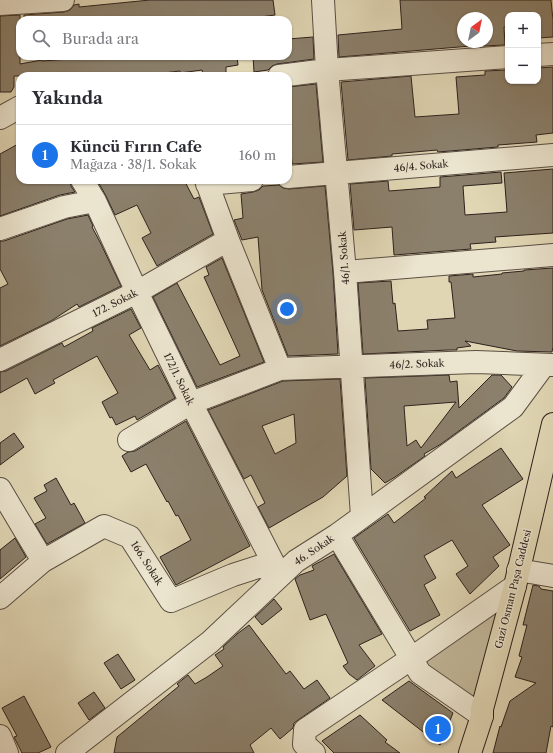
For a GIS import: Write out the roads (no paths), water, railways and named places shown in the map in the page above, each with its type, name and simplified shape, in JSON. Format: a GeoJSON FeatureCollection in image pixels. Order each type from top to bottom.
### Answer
{"type":"FeatureCollection","features":[{"type":"Feature","properties":{"kind":"main road","name":"Gazi Osman Paşa Caddesi"},"geometry":{"type":"LineString","coordinates":[[470,753],[482,716],[482,709],[517,578],[553,424]]}},
{"type":"Feature","properties":{"kind":"street"},"geometry":{"type":"LineString","coordinates":[[0,4],[63,0]]}},
{"type":"Feature","properties":{"kind":"street","name":"46/1. Sokak"},"geometry":{"type":"LineString","coordinates":[[323,0],[327,70],[345,272],[362,516]]}},
{"type":"Feature","properties":{"kind":"street"},"geometry":{"type":"LineString","coordinates":[[541,55],[553,54]]}},
{"type":"Feature","properties":{"kind":"street"},"geometry":{"type":"LineString","coordinates":[[292,74],[327,70],[505,57]]}},
{"type":"Feature","properties":{"kind":"street"},"geometry":{"type":"LineString","coordinates":[[0,105],[16,103]]}},
{"type":"Feature","properties":{"kind":"street"},"geometry":{"type":"LineString","coordinates":[[0,118],[16,109]]}},
{"type":"Feature","properties":{"kind":"street","name":"46/4. Sokak"},"geometry":{"type":"LineString","coordinates":[[292,177],[553,155]]}},
{"type":"Feature","properties":{"kind":"street","name":"172/1. Sokak"},"geometry":{"type":"LineString","coordinates":[[84,184],[95,201],[191,403],[280,576]]}},
{"type":"Feature","properties":{"kind":"street"},"geometry":{"type":"LineString","coordinates":[[208,184],[228,240],[280,368]]}},
{"type":"Feature","properties":{"kind":"street"},"geometry":{"type":"LineString","coordinates":[[0,229],[64,208],[95,201]]}},
{"type":"Feature","properties":{"kind":"street","name":"172. Sokak"},"geometry":{"type":"LineString","coordinates":[[0,360],[137,292],[228,240]]}},
{"type":"Feature","properties":{"kind":"street"},"geometry":{"type":"LineString","coordinates":[[345,272],[553,255]]}},
{"type":"Feature","properties":{"kind":"street","name":"46/2. Sokak"},"geometry":{"type":"LineString","coordinates":[[129,440],[191,403],[280,368],[476,362],[549,365]]}},
{"type":"Feature","properties":{"kind":"street","name":"46. Sokak"},"geometry":{"type":"LineString","coordinates":[[67,753],[210,642],[296,561],[337,535],[513,407],[549,365]]}},
{"type":"Feature","properties":{"kind":"street"},"geometry":{"type":"LineString","coordinates":[[0,488],[43,561]]}},
{"type":"Feature","properties":{"kind":"street","name":"166. Sokak"},"geometry":{"type":"LineString","coordinates":[[0,598],[43,561],[104,526],[130,537],[171,601],[233,575],[261,566],[280,576]]}},
{"type":"Feature","properties":{"kind":"street"},"geometry":{"type":"LineString","coordinates":[[337,535],[420,673],[482,716]]}},
{"type":"Feature","properties":{"kind":"street"},"geometry":{"type":"LineString","coordinates":[[314,753],[304,744],[305,730],[412,658],[517,578],[553,576]]}},
{"type":"Feature","properties":{"kind":"street"},"geometry":{"type":"LineString","coordinates":[[0,736],[7,753]]}},
{"type":"Feature","properties":{"kind":"place","name":"Küncü Fırın Cafe"},"geometry":{"type":"Point","coordinates":[438,729]}}]}
